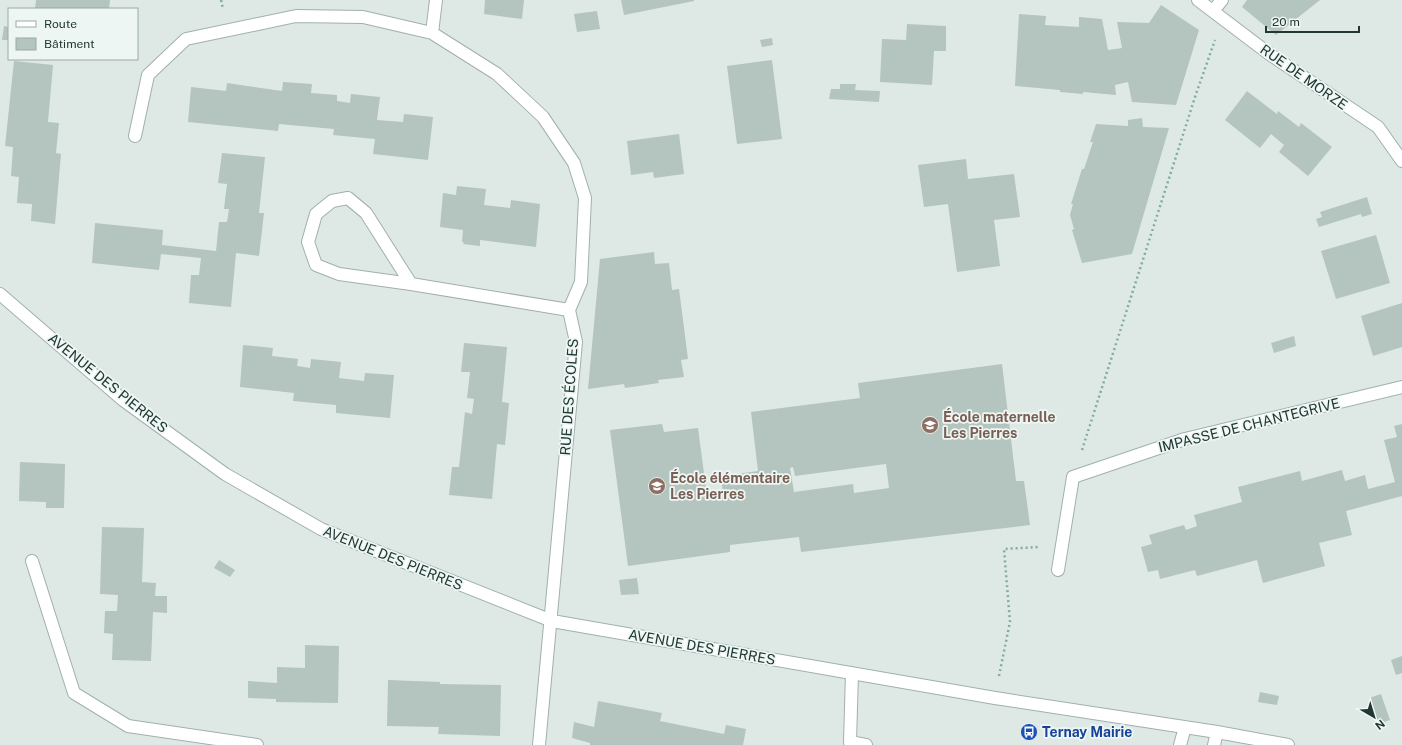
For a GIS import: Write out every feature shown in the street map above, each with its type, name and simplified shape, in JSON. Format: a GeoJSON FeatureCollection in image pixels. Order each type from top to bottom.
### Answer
{"type":"FeatureCollection","features":[{"type":"Feature","properties":{"kind":"street"},"geometry":{"type":"LineString","coordinates":[[432,33],[436,0]]}},
{"type":"Feature","properties":{"kind":"street","name":"RUE DE MORZE"},"geometry":{"type":"LineString","coordinates":[[1198,0],[1268,53],[1378,127],[1402,161]]}},
{"type":"Feature","properties":{"kind":"street"},"geometry":{"type":"LineString","coordinates":[[1213,11],[1222,0]]}},
{"type":"Feature","properties":{"kind":"street"},"geometry":{"type":"LineString","coordinates":[[135,136],[148,76],[186,39],[228,28],[296,16],[363,17],[432,33],[497,74],[543,117],[574,163],[585,198],[580,282],[570,310],[411,284],[339,274],[316,265],[308,242],[316,214],[332,201],[348,198],[366,213],[411,284]]}},
{"type":"Feature","properties":{"kind":"street","name":"AVENUE DES PIERRES"},"geometry":{"type":"LineString","coordinates":[[0,294],[123,400],[225,474],[321,530],[552,621],[995,698],[1217,732],[1288,745]]}},
{"type":"Feature","properties":{"kind":"street","name":"RUE DES ÉCOLES"},"geometry":{"type":"LineString","coordinates":[[539,745],[552,621],[576,342],[570,310]]}},
{"type":"Feature","properties":{"kind":"street","name":"IMPASSE DE CHANTEGRIVE"},"geometry":{"type":"LineString","coordinates":[[1073,477],[1185,439],[1402,386]]}},
{"type":"Feature","properties":{"kind":"street"},"geometry":{"type":"LineString","coordinates":[[1058,570],[1073,477]]}},
{"type":"Feature","properties":{"kind":"street"},"geometry":{"type":"LineString","coordinates":[[32,561],[74,693],[128,726],[257,745]]}},
{"type":"Feature","properties":{"kind":"street"},"geometry":{"type":"LineString","coordinates":[[852,673],[850,742],[866,745]]}},
{"type":"Feature","properties":{"kind":"street"},"geometry":{"type":"LineString","coordinates":[[1180,745],[1185,728]]}},
{"type":"Feature","properties":{"kind":"street"},"geometry":{"type":"LineString","coordinates":[[1214,745],[1217,732]]}},
{"type":"Feature","properties":{"kind":"path"},"geometry":{"type":"LineString","coordinates":[[1073,477],[1132,299],[1196,94],[1218,32],[1213,11]]}},
{"type":"Feature","properties":{"kind":"path"},"geometry":{"type":"LineString","coordinates":[[995,698],[1010,622],[1004,549],[1062,545]]}},
{"type":"Feature","properties":{"kind":"building"},"geometry":{"type":"Polygon","coordinates":[[[36,0],[110,0],[109,8],[35,8],[36,0]]]}},
{"type":"Feature","properties":{"kind":"building"},"geometry":{"type":"Polygon","coordinates":[[[485,0],[524,0],[522,19],[484,14],[485,0]]]}},
{"type":"Feature","properties":{"kind":"building"},"geometry":{"type":"Polygon","coordinates":[[[621,0],[694,0],[694,1],[624,15],[621,0]]]}},
{"type":"Feature","properties":{"kind":"building"},"geometry":{"type":"Polygon","coordinates":[[[1247,0],[1320,0],[1276,35],[1242,7],[1247,0]]]}},
{"type":"Feature","properties":{"kind":"building"},"geometry":{"type":"Polygon","coordinates":[[[1161,5],[1199,30],[1176,105],[1132,102],[1128,82],[1115,85],[1116,95],[1083,92],[1083,94],[1060,92],[1060,90],[1015,86],[1019,14],[1046,16],[1045,25],[1079,27],[1079,17],[1102,19],[1108,50],[1122,48],[1117,22],[1149,23],[1161,5]]]}},
{"type":"Feature","properties":{"kind":"building"},"geometry":{"type":"Polygon","coordinates":[[[597,11],[600,29],[577,32],[574,14],[597,11]]]}},
{"type":"Feature","properties":{"kind":"building"},"geometry":{"type":"Polygon","coordinates":[[[907,24],[946,26],[946,51],[934,51],[932,85],[880,82],[882,39],[906,40],[907,24]]]}},
{"type":"Feature","properties":{"kind":"building"},"geometry":{"type":"Polygon","coordinates":[[[4,26],[8,27],[8,40],[2,40],[4,26]]]}},
{"type":"Feature","properties":{"kind":"building"},"geometry":{"type":"Polygon","coordinates":[[[772,38],[773,45],[762,47],[760,40],[772,38]]]}},
{"type":"Feature","properties":{"kind":"building"},"geometry":{"type":"Polygon","coordinates":[[[772,60],[782,139],[737,144],[727,66],[772,60]]]}},
{"type":"Feature","properties":{"kind":"building"},"geometry":{"type":"Polygon","coordinates":[[[14,61],[53,65],[48,122],[59,123],[56,153],[61,154],[55,224],[31,221],[32,204],[17,203],[19,177],[11,176],[13,147],[5,146],[14,61]]]}},
{"type":"Feature","properties":{"kind":"building"},"geometry":{"type":"Polygon","coordinates":[[[283,82],[312,84],[311,93],[337,95],[337,101],[350,103],[351,94],[380,97],[377,120],[403,122],[404,114],[433,117],[428,160],[373,154],[375,139],[333,135],[334,129],[279,124],[278,131],[188,122],[191,87],[226,91],[227,83],[282,91],[283,82]]]}},
{"type":"Feature","properties":{"kind":"building"},"geometry":{"type":"Polygon","coordinates":[[[840,84],[856,84],[855,90],[880,91],[879,102],[829,99],[831,89],[840,89],[840,84]]]}},
{"type":"Feature","properties":{"kind":"building"},"geometry":{"type":"Polygon","coordinates":[[[1247,91],[1277,114],[1278,111],[1299,127],[1301,123],[1332,147],[1308,176],[1279,152],[1284,145],[1271,134],[1260,148],[1225,120],[1247,91]]]}},
{"type":"Feature","properties":{"kind":"building"},"geometry":{"type":"Polygon","coordinates":[[[1142,118],[1143,127],[1169,128],[1132,254],[1082,263],[1072,230],[1074,229],[1070,215],[1073,204],[1071,204],[1082,169],[1084,169],[1093,142],[1090,142],[1096,124],[1128,126],[1128,120],[1142,118]]]}},
{"type":"Feature","properties":{"kind":"building"},"geometry":{"type":"Polygon","coordinates":[[[679,134],[684,174],[654,178],[653,172],[631,175],[627,141],[679,134]]]}},
{"type":"Feature","properties":{"kind":"building"},"geometry":{"type":"Polygon","coordinates":[[[222,153],[265,157],[259,213],[264,213],[259,256],[236,253],[231,307],[189,303],[191,275],[199,275],[201,258],[161,254],[159,270],[92,263],[95,223],[163,230],[162,245],[216,251],[219,222],[227,222],[229,209],[224,209],[227,184],[218,183],[222,153]]]}},
{"type":"Feature","properties":{"kind":"building"},"geometry":{"type":"Polygon","coordinates":[[[966,159],[968,179],[1014,174],[1020,217],[994,220],[1000,266],[957,272],[948,204],[924,207],[918,165],[966,159]]]}},
{"type":"Feature","properties":{"kind":"building"},"geometry":{"type":"Polygon","coordinates":[[[457,186],[486,189],[484,205],[510,208],[511,200],[540,204],[536,247],[480,240],[480,246],[463,244],[463,230],[440,227],[443,193],[456,195],[457,186]]]}},
{"type":"Feature","properties":{"kind":"building"},"geometry":{"type":"Polygon","coordinates":[[[1367,197],[1372,214],[1362,217],[1361,214],[1319,227],[1316,219],[1322,217],[1320,212],[1367,197]]]}},
{"type":"Feature","properties":{"kind":"building"},"geometry":{"type":"Polygon","coordinates":[[[1376,235],[1390,283],[1336,299],[1321,251],[1376,235]]]}},
{"type":"Feature","properties":{"kind":"building"},"geometry":{"type":"Polygon","coordinates":[[[654,252],[655,264],[669,263],[672,290],[679,289],[688,359],[681,360],[684,377],[658,380],[659,383],[625,388],[624,384],[588,389],[600,259],[654,252]]]}},
{"type":"Feature","properties":{"kind":"building"},"geometry":{"type":"Polygon","coordinates":[[[1402,303],[1402,347],[1373,356],[1361,316],[1402,303]]]}},
{"type":"Feature","properties":{"kind":"building"},"geometry":{"type":"Polygon","coordinates":[[[1294,336],[1296,346],[1274,353],[1271,343],[1294,336]]]}},
{"type":"Feature","properties":{"kind":"building"},"geometry":{"type":"Polygon","coordinates":[[[464,343],[507,347],[502,402],[509,403],[505,445],[497,444],[492,499],[449,495],[452,467],[459,467],[465,412],[472,414],[474,399],[467,398],[470,372],[461,372],[464,343]]]}},
{"type":"Feature","properties":{"kind":"building"},"geometry":{"type":"Polygon","coordinates":[[[243,345],[273,348],[272,356],[298,359],[297,366],[310,368],[311,359],[341,362],[339,378],[364,381],[365,373],[394,375],[390,418],[336,413],[336,405],[293,401],[294,393],[240,387],[243,345]]]}},
{"type":"Feature","properties":{"kind":"building"},"geometry":{"type":"Polygon","coordinates":[[[1002,364],[1016,481],[1024,481],[1030,525],[801,552],[799,537],[730,545],[730,552],[628,566],[610,430],[662,424],[664,432],[698,428],[707,496],[723,494],[721,476],[758,471],[751,412],[860,398],[858,383],[1002,364]],[[886,464],[795,476],[793,467],[790,468],[794,492],[853,484],[854,493],[889,488],[886,464]]]}},
{"type":"Feature","properties":{"kind":"building"},"geometry":{"type":"Polygon","coordinates":[[[1402,424],[1402,496],[1346,511],[1352,535],[1319,543],[1325,566],[1263,583],[1257,560],[1197,576],[1195,570],[1160,579],[1158,570],[1148,572],[1141,547],[1152,544],[1149,535],[1184,525],[1186,530],[1197,526],[1194,515],[1242,502],[1238,487],[1300,471],[1302,481],[1342,470],[1345,481],[1365,475],[1368,489],[1395,482],[1384,440],[1397,437],[1394,426],[1402,424]]]}},
{"type":"Feature","properties":{"kind":"building"},"geometry":{"type":"Polygon","coordinates":[[[20,462],[65,464],[64,508],[46,508],[46,502],[19,501],[20,462]]]}},
{"type":"Feature","properties":{"kind":"building"},"geometry":{"type":"Polygon","coordinates":[[[102,527],[144,528],[142,582],[156,583],[155,596],[167,596],[167,613],[153,612],[151,661],[112,660],[113,634],[104,633],[105,611],[117,611],[118,595],[100,594],[102,527]]]}},
{"type":"Feature","properties":{"kind":"building"},"geometry":{"type":"Polygon","coordinates":[[[219,560],[235,570],[230,577],[214,568],[219,560]]]}},
{"type":"Feature","properties":{"kind":"building"},"geometry":{"type":"Polygon","coordinates":[[[637,578],[639,594],[621,595],[619,580],[637,578]]]}},
{"type":"Feature","properties":{"kind":"building"},"geometry":{"type":"Polygon","coordinates":[[[305,645],[339,646],[338,703],[276,702],[276,699],[248,698],[248,681],[277,683],[277,667],[305,668],[305,645]]]}},
{"type":"Feature","properties":{"kind":"building"},"geometry":{"type":"Polygon","coordinates":[[[1402,656],[1402,673],[1396,675],[1391,660],[1402,656]]]}},
{"type":"Feature","properties":{"kind":"building"},"geometry":{"type":"Polygon","coordinates":[[[388,680],[440,682],[440,684],[501,685],[500,736],[438,734],[439,727],[387,726],[388,680]]]}},
{"type":"Feature","properties":{"kind":"building"},"geometry":{"type":"Polygon","coordinates":[[[1260,692],[1279,696],[1277,705],[1258,702],[1260,692]]]}},
{"type":"Feature","properties":{"kind":"building"},"geometry":{"type":"Polygon","coordinates":[[[1381,694],[1390,720],[1378,724],[1369,698],[1381,694]]]}},
{"type":"Feature","properties":{"kind":"building"},"geometry":{"type":"Polygon","coordinates":[[[598,701],[662,713],[660,721],[724,734],[726,725],[746,729],[743,745],[590,745],[590,743],[572,738],[574,722],[594,727],[598,701]]]}},
{"type":"Feature","properties":{"kind":"place","name":"École maternelle Les Pierres"},"geometry":{"type":"Point","coordinates":[930,425]}},
{"type":"Feature","properties":{"kind":"place","name":"École élémentaire Les Pierres"},"geometry":{"type":"Point","coordinates":[657,486]}},
{"type":"Feature","properties":{"kind":"place","name":"Ternay Mairie"},"geometry":{"type":"Point","coordinates":[1029,732]}}]}
